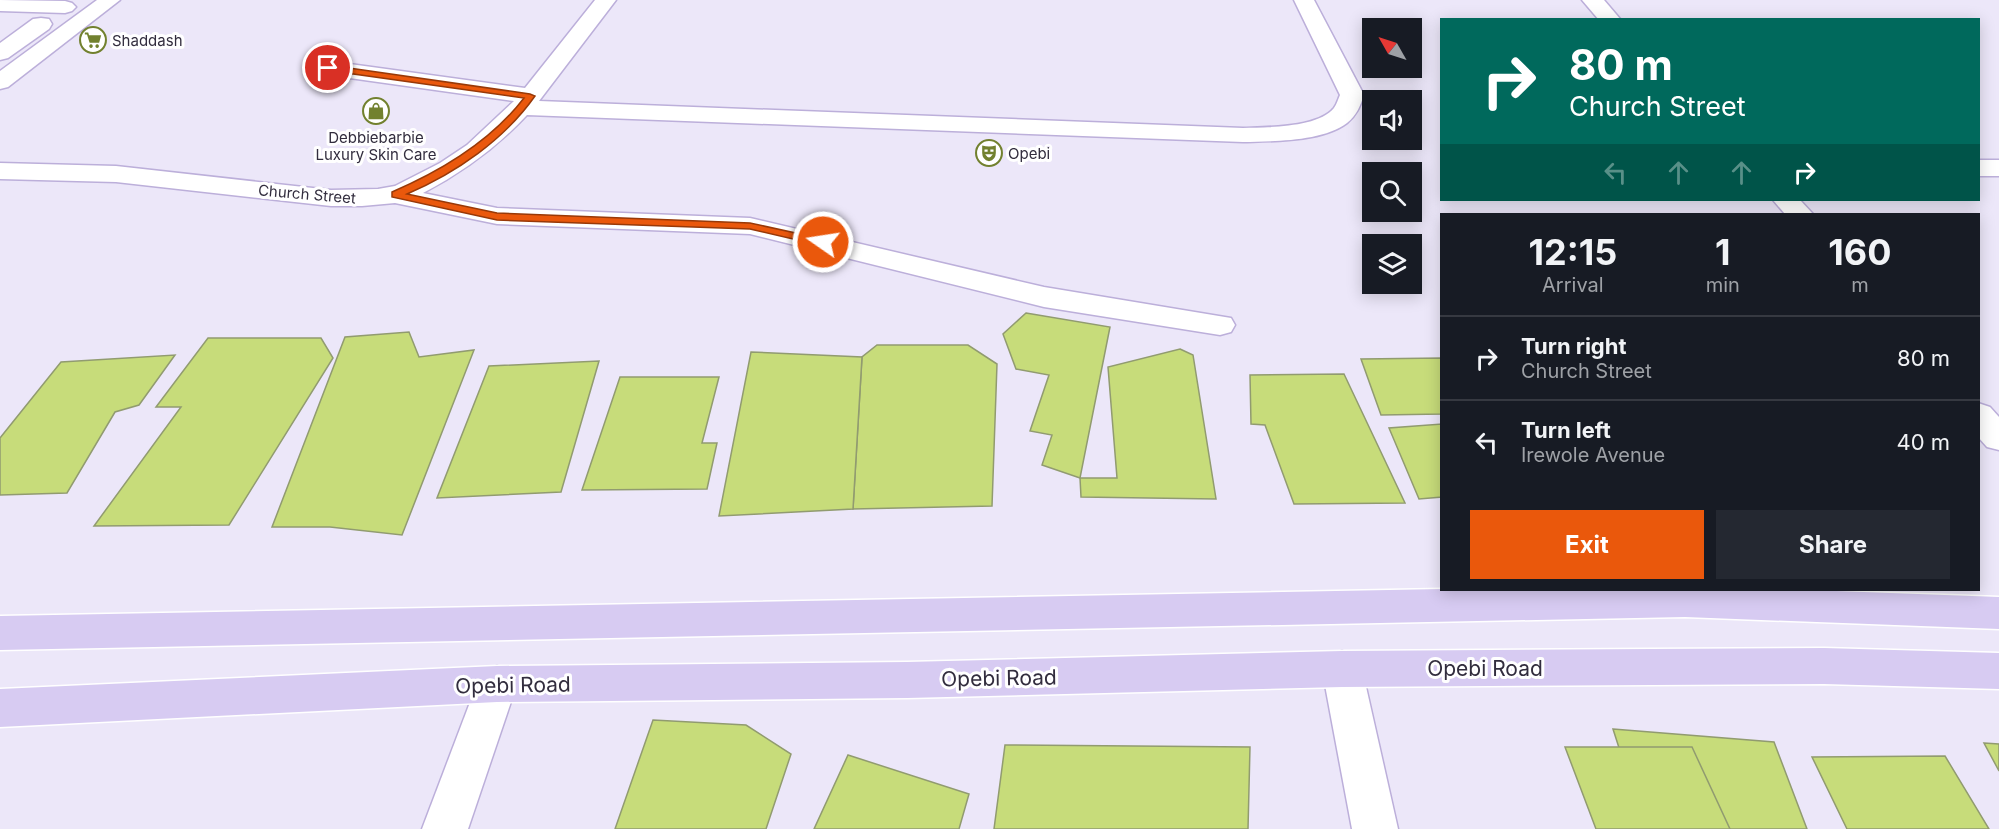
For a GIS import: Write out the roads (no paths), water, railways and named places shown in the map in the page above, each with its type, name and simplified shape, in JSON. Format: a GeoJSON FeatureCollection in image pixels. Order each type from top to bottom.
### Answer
{"type":"FeatureCollection","features":[{"type":"Feature","properties":{"kind":"main road"},"geometry":{"type":"LineString","coordinates":[[0,633],[1685,602],[1999,613]]}},
{"type":"Feature","properties":{"kind":"main road","name":"Opebi Road"},"geometry":{"type":"LineString","coordinates":[[0,708],[497,684],[907,680],[1342,669],[1824,666],[1999,671]]}},
{"type":"Feature","properties":{"kind":"street"},"geometry":{"type":"LineString","coordinates":[[0,82],[110,0]]}},
{"type":"Feature","properties":{"kind":"street","name":"Church Street"},"geometry":{"type":"LineString","coordinates":[[0,171],[116,174],[330,198],[366,199],[396,195],[436,177],[474,151],[526,102],[606,0]]}},
{"type":"Feature","properties":{"kind":"street"},"geometry":{"type":"LineString","coordinates":[[328,68],[526,102],[1243,135],[1293,132],[1332,122],[1347,109],[1352,95],[1304,0]]}},
{"type":"Feature","properties":{"kind":"street"},"geometry":{"type":"LineString","coordinates":[[1592,0],[1609,18]]}},
{"type":"Feature","properties":{"kind":"street"},"geometry":{"type":"LineString","coordinates":[[0,5],[70,3]]}},
{"type":"Feature","properties":{"kind":"street"},"geometry":{"type":"LineString","coordinates":[[0,53],[70,3]]}},
{"type":"Feature","properties":{"kind":"street"},"geometry":{"type":"LineString","coordinates":[[1980,168],[1999,168]]}},
{"type":"Feature","properties":{"kind":"street"},"geometry":{"type":"LineString","coordinates":[[396,195],[497,216],[750,226],[1044,297],[1220,325]]}},
{"type":"Feature","properties":{"kind":"street"},"geometry":{"type":"LineString","coordinates":[[1786,201],[1798,213]]}},
{"type":"Feature","properties":{"kind":"street"},"geometry":{"type":"LineString","coordinates":[[1980,417],[1999,438]]}},
{"type":"Feature","properties":{"kind":"street"},"geometry":{"type":"LineString","coordinates":[[1342,669],[1375,829]]}},
{"type":"Feature","properties":{"kind":"street"},"geometry":{"type":"LineString","coordinates":[[444,829],[497,684]]}},
{"type":"Feature","properties":{"kind":"place","name":"Shaddash"},"geometry":{"type":"Point","coordinates":[93,40]}},
{"type":"Feature","properties":{"kind":"place","name":"Debbiebarbie Luxury Skin Care"},"geometry":{"type":"Point","coordinates":[376,111]}},
{"type":"Feature","properties":{"kind":"place","name":"Opebi"},"geometry":{"type":"Point","coordinates":[989,153]}}]}
